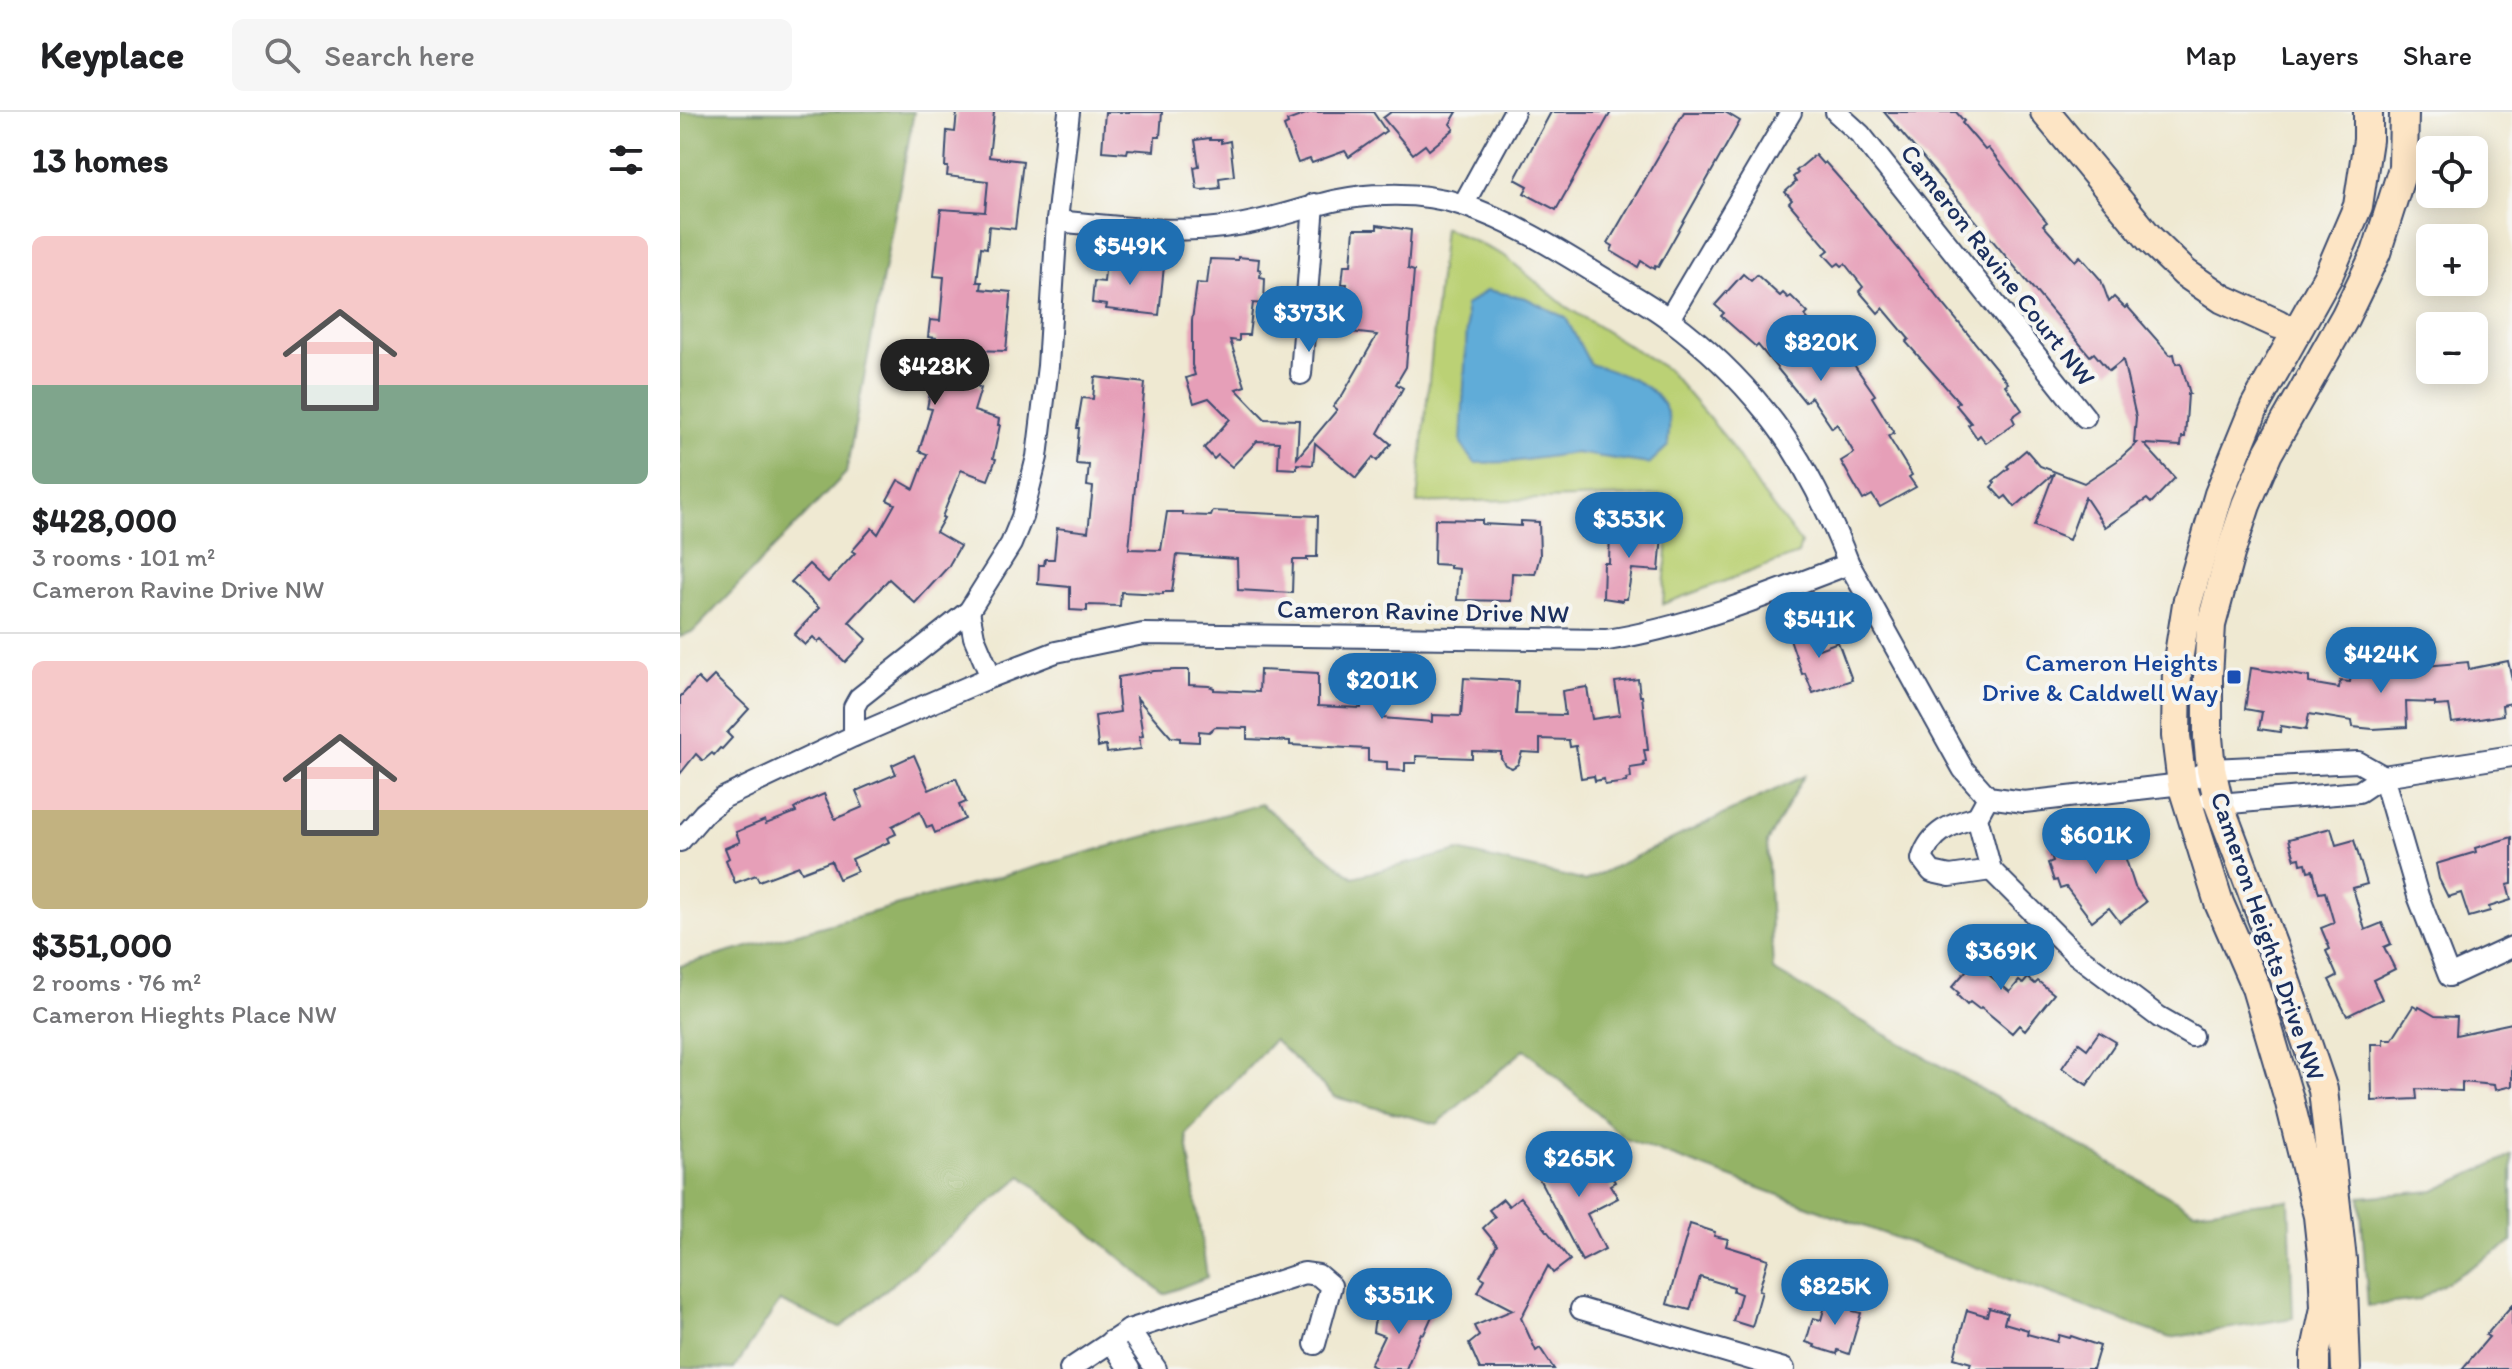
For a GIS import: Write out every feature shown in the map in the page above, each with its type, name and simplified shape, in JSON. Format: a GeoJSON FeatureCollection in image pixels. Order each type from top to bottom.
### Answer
{"type":"FeatureCollection","features":[{"type":"Feature","properties":{"kind":"street"},"geometry":{"type":"LineString","coordinates":[[854,736],[854,707],[859,698],[969,611],[1011,544],[1022,517],[1037,457],[1048,366],[1057,221],[1069,112]]}},
{"type":"Feature","properties":{"kind":"street"},"geometry":{"type":"LineString","coordinates":[[1463,205],[1514,112]]}},
{"type":"Feature","properties":{"kind":"street"},"geometry":{"type":"LineString","coordinates":[[1669,319],[1791,112]]}},
{"type":"Feature","properties":{"kind":"street","name":"Cameron Ravine Court NW"},"geometry":{"type":"LineString","coordinates":[[1836,112],[1860,134],[2085,417]]}},
{"type":"Feature","properties":{"kind":"street"},"geometry":{"type":"LineString","coordinates":[[2045,112],[2150,239],[2185,273],[2223,299],[2330,344]]}},
{"type":"Feature","properties":{"kind":"street","name":"Cameron Heights Drive NW"},"geometry":{"type":"LineString","coordinates":[[2327,1212],[2256,988],[2219,903],[2182,784],[2176,736],[2177,667],[2187,604],[2219,494],[2288,328],[2328,276],[2358,206],[2368,140],[2368,112]]}},
{"type":"Feature","properties":{"kind":"street","name":"Cameron Heights Drive NW"},"geometry":{"type":"LineString","coordinates":[[2346,1369],[2334,1312],[2323,1090],[2219,804],[2211,769],[2208,692],[2211,625],[2246,505],[2268,453],[2330,344],[2376,253],[2403,168],[2404,112]]}},
{"type":"Feature","properties":{"kind":"street"},"geometry":{"type":"LineString","coordinates":[[1057,221],[1128,228],[1199,230],[1242,225],[1345,197],[1387,194],[1426,197],[1463,205],[1546,242],[1669,319],[1723,365],[1765,410],[1800,459],[1849,564],[1963,769],[1988,797],[2024,802],[2182,784],[2211,769],[2358,762],[2383,776],[2418,896],[2449,976],[2512,947]]}},
{"type":"Feature","properties":{"kind":"street"},"geometry":{"type":"LineString","coordinates":[[1301,374],[1314,204]]}},
{"type":"Feature","properties":{"kind":"street","name":"Cameron Ravine Drive NW"},"geometry":{"type":"LineString","coordinates":[[680,841],[704,813],[723,798],[854,736],[1056,652],[1143,634],[1607,640],[1648,634],[1849,564]]}},
{"type":"Feature","properties":{"kind":"street"},"geometry":{"type":"LineString","coordinates":[[969,611],[974,637],[991,677]]}},
{"type":"Feature","properties":{"kind":"street"},"geometry":{"type":"LineString","coordinates":[[2182,784],[2219,804],[2359,792],[2383,776],[2512,756]]}},
{"type":"Feature","properties":{"kind":"street"},"geometry":{"type":"LineString","coordinates":[[1988,797],[1977,817],[1991,870],[2074,953],[2159,1017],[2192,1036]]}},
{"type":"Feature","properties":{"kind":"street"},"geometry":{"type":"LineString","coordinates":[[1977,817],[1941,831],[1927,844],[1922,859],[1932,872],[1950,876],[1991,870]]}},
{"type":"Feature","properties":{"kind":"street"},"geometry":{"type":"LineString","coordinates":[[1070,1369],[1129,1330],[1304,1273],[1318,1275],[1331,1286],[1315,1344]]}},
{"type":"Feature","properties":{"kind":"street"},"geometry":{"type":"LineString","coordinates":[[1581,1309],[1784,1369]]}},
{"type":"Feature","properties":{"kind":"street","name":"Cameron Heights Drive NW"},"geometry":{"type":"LineString","coordinates":[[2315,1369],[2315,1355],[2334,1312]]}},
{"type":"Feature","properties":{"kind":"street"},"geometry":{"type":"LineString","coordinates":[[1129,1330],[1156,1369]]}},
{"type":"Feature","properties":{"kind":"street"},"geometry":{"type":"LineString","coordinates":[[1111,1341],[1129,1369]]}},
{"type":"Feature","properties":{"kind":"green space"},"geometry":{"type":"Polygon","coordinates":[[[680,112],[914,112],[846,473],[694,631],[680,637],[680,112]]]}},
{"type":"Feature","properties":{"kind":"green space"},"geometry":{"type":"Polygon","coordinates":[[[1444,227],[1505,256],[1565,306],[1668,370],[1725,437],[1762,493],[1801,543],[1798,554],[1663,604],[1671,495],[1417,503],[1444,227]]]}},
{"type":"Feature","properties":{"kind":"green space"},"geometry":{"type":"Polygon","coordinates":[[[1804,776],[1767,842],[1773,970],[2194,1211],[2289,1200],[2293,1318],[2170,1338],[1625,1139],[1525,1049],[1437,1124],[1335,1097],[1274,1040],[1186,1134],[1207,1277],[1164,1294],[1022,1176],[840,1328],[780,1301],[734,1369],[680,1367],[680,966],[1261,804],[1353,877],[1459,851],[1585,881],[1804,776]]]}},
{"type":"Feature","properties":{"kind":"green space"},"geometry":{"type":"Polygon","coordinates":[[[2512,1155],[2512,1242],[2418,1300],[2368,1306],[2360,1197],[2434,1191],[2512,1155]]]}},
{"type":"Feature","properties":{"kind":"water"},"geometry":{"type":"Polygon","coordinates":[[[1487,290],[1526,298],[1566,318],[1590,364],[1626,376],[1659,398],[1669,424],[1668,446],[1649,464],[1575,453],[1511,462],[1475,463],[1461,444],[1467,326],[1465,306],[1487,290]]]}},
{"type":"Feature","properties":{"kind":"building"},"geometry":{"type":"Polygon","coordinates":[[[957,112],[994,112],[989,157],[1023,161],[1015,229],[989,226],[987,248],[981,247],[977,282],[982,282],[981,289],[1011,292],[1006,351],[973,350],[970,382],[981,388],[974,411],[999,419],[993,458],[996,459],[988,480],[961,470],[936,532],[960,546],[948,567],[915,603],[889,579],[849,622],[867,639],[845,662],[821,639],[818,642],[813,637],[805,645],[794,635],[819,608],[791,582],[809,564],[828,582],[855,553],[852,551],[872,528],[878,534],[895,504],[887,500],[898,480],[914,489],[927,454],[919,451],[932,409],[927,408],[930,393],[936,394],[943,363],[936,362],[936,338],[928,337],[930,320],[940,321],[944,277],[934,276],[941,209],[985,212],[988,181],[947,176],[947,131],[955,132],[957,112]]]}},
{"type":"Feature","properties":{"kind":"building"},"geometry":{"type":"Polygon","coordinates":[[[1105,112],[1162,112],[1160,137],[1155,137],[1154,151],[1102,151],[1105,112]]]}},
{"type":"Feature","properties":{"kind":"building"},"geometry":{"type":"Polygon","coordinates":[[[1311,112],[1373,112],[1386,131],[1349,157],[1345,151],[1312,163],[1310,159],[1298,163],[1284,126],[1288,124],[1287,121],[1311,112]]]}},
{"type":"Feature","properties":{"kind":"building"},"geometry":{"type":"Polygon","coordinates":[[[1391,112],[1457,112],[1450,124],[1454,129],[1429,150],[1425,145],[1413,154],[1383,118],[1391,112]]]}},
{"type":"Feature","properties":{"kind":"building"},"geometry":{"type":"Polygon","coordinates":[[[1551,112],[1611,112],[1556,210],[1524,193],[1528,186],[1515,179],[1551,112]]]}},
{"type":"Feature","properties":{"kind":"building"},"geometry":{"type":"Polygon","coordinates":[[[1684,112],[1725,112],[1740,121],[1658,267],[1654,269],[1641,261],[1638,267],[1611,251],[1613,246],[1608,243],[1684,112]]]}},
{"type":"Feature","properties":{"kind":"building"},"geometry":{"type":"Polygon","coordinates":[[[1884,112],[1956,112],[2047,222],[2043,225],[2075,261],[2080,256],[2101,280],[2109,302],[2114,297],[2125,308],[2127,306],[2170,355],[2174,354],[2176,364],[2181,363],[2190,394],[2185,437],[2182,437],[2181,446],[2144,444],[2175,478],[2151,503],[2147,499],[2105,527],[2085,497],[2069,540],[2034,526],[2054,473],[2015,507],[2006,496],[2002,499],[1991,487],[1995,483],[1993,481],[2009,468],[2007,466],[2026,450],[2040,466],[2084,483],[2137,443],[2134,443],[2136,417],[2123,360],[2109,371],[2094,353],[2090,356],[1884,112]]]}},
{"type":"Feature","properties":{"kind":"building"},"geometry":{"type":"Polygon","coordinates":[[[1195,140],[1221,140],[1221,143],[1230,141],[1234,176],[1219,178],[1220,188],[1201,190],[1197,189],[1194,167],[1199,166],[1195,140]]]}},
{"type":"Feature","properties":{"kind":"building"},"geometry":{"type":"Polygon","coordinates":[[[1815,155],[1856,197],[2008,383],[2005,385],[2022,410],[2012,417],[2015,423],[1986,443],[1980,435],[1977,438],[1968,425],[1971,423],[1956,405],[1959,402],[1906,342],[1909,339],[1883,308],[1878,313],[1859,291],[1863,287],[1845,264],[1835,266],[1824,254],[1829,250],[1789,203],[1792,200],[1785,192],[1796,182],[1793,177],[1798,173],[1796,171],[1815,155]]]}},
{"type":"Feature","properties":{"kind":"building"},"geometry":{"type":"Polygon","coordinates":[[[1377,225],[1411,230],[1408,269],[1414,271],[1406,367],[1396,384],[1403,388],[1378,433],[1391,444],[1377,461],[1373,457],[1356,478],[1315,443],[1313,465],[1297,464],[1297,469],[1278,468],[1279,442],[1257,441],[1232,467],[1218,455],[1214,459],[1204,448],[1230,419],[1209,398],[1194,403],[1186,378],[1195,375],[1192,365],[1192,320],[1197,283],[1207,284],[1210,259],[1259,259],[1260,277],[1265,278],[1264,304],[1253,303],[1249,335],[1239,335],[1239,341],[1230,340],[1245,386],[1236,389],[1265,419],[1299,420],[1297,458],[1337,410],[1333,407],[1377,335],[1342,331],[1347,284],[1342,284],[1344,265],[1351,265],[1354,229],[1377,229],[1377,225]]]}},
{"type":"Feature","properties":{"kind":"building"},"geometry":{"type":"Polygon","coordinates":[[[1106,259],[1164,266],[1159,315],[1106,309],[1107,305],[1092,303],[1094,281],[1104,282],[1106,259]]]}},
{"type":"Feature","properties":{"kind":"building"},"geometry":{"type":"Polygon","coordinates":[[[1743,274],[1751,281],[1757,275],[1780,296],[1783,293],[1788,298],[1791,296],[1808,313],[1805,316],[1834,350],[1846,362],[1850,359],[1875,395],[1872,397],[1894,433],[1888,436],[1916,487],[1880,507],[1872,495],[1863,500],[1841,461],[1854,453],[1837,424],[1832,428],[1811,397],[1805,402],[1758,345],[1756,347],[1721,316],[1724,313],[1715,305],[1743,274]]]}},
{"type":"Feature","properties":{"kind":"building"},"geometry":{"type":"Polygon","coordinates":[[[1095,377],[1145,383],[1129,549],[1161,550],[1167,512],[1211,516],[1213,511],[1318,516],[1317,557],[1293,560],[1292,593],[1238,590],[1237,559],[1177,555],[1172,592],[1121,592],[1120,606],[1087,605],[1087,611],[1070,610],[1070,587],[1038,584],[1039,565],[1044,565],[1045,559],[1054,559],[1057,528],[1088,532],[1093,487],[1087,486],[1089,465],[1076,464],[1077,428],[1082,398],[1093,399],[1095,377]]]}},
{"type":"Feature","properties":{"kind":"building"},"geometry":{"type":"Polygon","coordinates":[[[1435,519],[1482,520],[1482,524],[1521,526],[1521,521],[1539,522],[1540,556],[1535,574],[1512,573],[1511,601],[1457,600],[1459,569],[1434,564],[1435,519]]]}},
{"type":"Feature","properties":{"kind":"building"},"geometry":{"type":"Polygon","coordinates":[[[1610,530],[1662,534],[1659,571],[1632,569],[1627,599],[1623,601],[1603,598],[1604,563],[1609,563],[1610,530]]]}},
{"type":"Feature","properties":{"kind":"building"},"geometry":{"type":"Polygon","coordinates":[[[1809,623],[1819,649],[1838,642],[1852,680],[1813,693],[1805,673],[1802,674],[1787,630],[1809,623]]]}},
{"type":"Feature","properties":{"kind":"building"},"geometry":{"type":"Polygon","coordinates":[[[2508,661],[2512,703],[2502,705],[2503,715],[2452,723],[2449,705],[2406,702],[2407,727],[2353,727],[2352,721],[2309,714],[2306,730],[2281,726],[2280,732],[2259,729],[2262,712],[2245,709],[2251,668],[2309,677],[2309,683],[2339,688],[2340,681],[2350,682],[2352,670],[2386,674],[2386,664],[2426,666],[2468,662],[2469,669],[2508,661]]]}},
{"type":"Feature","properties":{"kind":"building"},"geometry":{"type":"Polygon","coordinates":[[[1189,670],[1189,685],[1209,686],[1214,690],[1259,692],[1260,670],[1318,673],[1318,706],[1361,708],[1363,675],[1384,676],[1382,718],[1432,722],[1432,715],[1461,716],[1464,678],[1518,681],[1516,714],[1565,715],[1562,691],[1587,687],[1592,719],[1620,715],[1615,682],[1638,679],[1648,750],[1644,750],[1646,761],[1643,762],[1644,766],[1630,768],[1631,778],[1626,779],[1627,782],[1605,785],[1604,779],[1595,781],[1594,776],[1581,778],[1576,746],[1570,747],[1569,740],[1540,739],[1540,753],[1522,752],[1518,764],[1512,768],[1505,765],[1501,752],[1472,751],[1472,758],[1416,756],[1416,763],[1405,763],[1405,771],[1387,770],[1387,762],[1368,761],[1368,749],[1290,745],[1290,741],[1247,739],[1247,728],[1215,727],[1209,732],[1199,731],[1199,742],[1180,741],[1180,738],[1171,737],[1137,698],[1143,736],[1139,737],[1141,749],[1107,753],[1106,745],[1098,747],[1095,716],[1120,712],[1118,677],[1154,671],[1189,670]]]}},
{"type":"Feature","properties":{"kind":"building"},"geometry":{"type":"Polygon","coordinates":[[[714,676],[749,709],[727,733],[732,738],[722,749],[703,761],[696,754],[680,774],[680,697],[698,678],[705,685],[714,676]]]}},
{"type":"Feature","properties":{"kind":"building"},"geometry":{"type":"Polygon","coordinates":[[[914,755],[929,790],[956,778],[966,802],[959,805],[965,819],[935,833],[932,826],[927,828],[920,812],[892,826],[896,834],[887,838],[889,842],[852,859],[857,871],[839,879],[831,861],[802,872],[799,866],[759,881],[756,875],[735,883],[725,848],[740,842],[736,832],[796,812],[794,809],[824,794],[835,819],[863,807],[856,791],[896,774],[892,765],[914,755]]]}},
{"type":"Feature","properties":{"kind":"building"},"geometry":{"type":"Polygon","coordinates":[[[2331,828],[2336,845],[2354,840],[2367,884],[2353,888],[2365,930],[2382,923],[2391,944],[2384,947],[2395,969],[2373,980],[2382,999],[2347,1016],[2329,980],[2337,976],[2326,951],[2330,949],[2321,928],[2334,923],[2325,892],[2319,893],[2313,870],[2308,871],[2306,863],[2301,864],[2300,858],[2295,859],[2289,839],[2331,828]]]}},
{"type":"Feature","properties":{"kind":"building"},"geometry":{"type":"Polygon","coordinates":[[[2512,837],[2512,884],[2507,885],[2511,900],[2469,917],[2461,893],[2448,897],[2436,864],[2512,837]]]}},
{"type":"Feature","properties":{"kind":"building"},"geometry":{"type":"Polygon","coordinates":[[[2068,838],[2070,843],[2085,839],[2087,843],[2102,838],[2104,843],[2119,838],[2135,887],[2146,902],[2120,922],[2109,908],[2092,921],[2066,887],[2060,889],[2048,863],[2053,861],[2047,845],[2068,838]]]}},
{"type":"Feature","properties":{"kind":"building"},"geometry":{"type":"Polygon","coordinates":[[[1994,939],[2007,951],[1988,974],[2010,992],[2019,981],[2023,984],[2028,978],[2035,984],[2038,981],[2054,994],[2025,1030],[2019,1025],[2012,1033],[1981,1007],[1979,1009],[1970,1002],[1967,1005],[1952,987],[1994,939]]]}},
{"type":"Feature","properties":{"kind":"building"},"geometry":{"type":"Polygon","coordinates":[[[2413,1006],[2435,1016],[2457,1017],[2456,1035],[2512,1023],[2512,1086],[2495,1090],[2494,1085],[2462,1082],[2462,1091],[2416,1089],[2417,1099],[2372,1101],[2371,1044],[2383,1044],[2383,1039],[2392,1039],[2413,1006]]]}},
{"type":"Feature","properties":{"kind":"building"},"geometry":{"type":"Polygon","coordinates":[[[2099,1032],[2116,1042],[2087,1085],[2062,1068],[2079,1043],[2087,1049],[2099,1032]]]}},
{"type":"Feature","properties":{"kind":"building"},"geometry":{"type":"Polygon","coordinates":[[[1594,1152],[1602,1166],[1606,1164],[1615,1182],[1610,1185],[1618,1198],[1587,1214],[1605,1249],[1582,1261],[1533,1167],[1550,1159],[1557,1172],[1594,1152]]]}},
{"type":"Feature","properties":{"kind":"building"},"geometry":{"type":"Polygon","coordinates":[[[1520,1197],[1570,1260],[1553,1273],[1548,1266],[1521,1318],[1536,1351],[1540,1348],[1554,1369],[1480,1369],[1469,1344],[1479,1336],[1474,1326],[1513,1310],[1478,1292],[1485,1279],[1480,1276],[1497,1245],[1483,1228],[1495,1217],[1489,1210],[1503,1199],[1509,1206],[1520,1197]]]}},
{"type":"Feature","properties":{"kind":"building"},"geometry":{"type":"Polygon","coordinates":[[[1690,1224],[1728,1239],[1726,1246],[1768,1259],[1752,1327],[1733,1321],[1741,1294],[1733,1291],[1734,1287],[1700,1277],[1690,1310],[1667,1304],[1690,1224]]]}},
{"type":"Feature","properties":{"kind":"building"},"geometry":{"type":"Polygon","coordinates":[[[1828,1295],[1855,1303],[1853,1311],[1861,1313],[1849,1354],[1838,1350],[1837,1354],[1806,1342],[1813,1318],[1821,1320],[1828,1295]]]}},
{"type":"Feature","properties":{"kind":"building"},"geometry":{"type":"Polygon","coordinates":[[[1401,1301],[1433,1314],[1406,1369],[1379,1369],[1370,1365],[1384,1336],[1373,1332],[1374,1324],[1380,1309],[1396,1315],[1401,1301]]]}},
{"type":"Feature","properties":{"kind":"building"},"geometry":{"type":"Polygon","coordinates":[[[2512,1305],[2512,1369],[2462,1369],[2489,1337],[2486,1335],[2512,1305]]]}},
{"type":"Feature","properties":{"kind":"building"},"geometry":{"type":"Polygon","coordinates":[[[1989,1308],[2007,1313],[2004,1323],[2028,1330],[2027,1334],[2057,1342],[2059,1335],[2071,1336],[2100,1346],[2093,1369],[1969,1369],[1971,1363],[1954,1358],[1967,1310],[1987,1316],[1989,1308]]]}},
{"type":"Feature","properties":{"kind":"place","name":"Cameron Heights Drive & Caldwell Way"},"geometry":{"type":"Point","coordinates":[2234,677]}}]}
